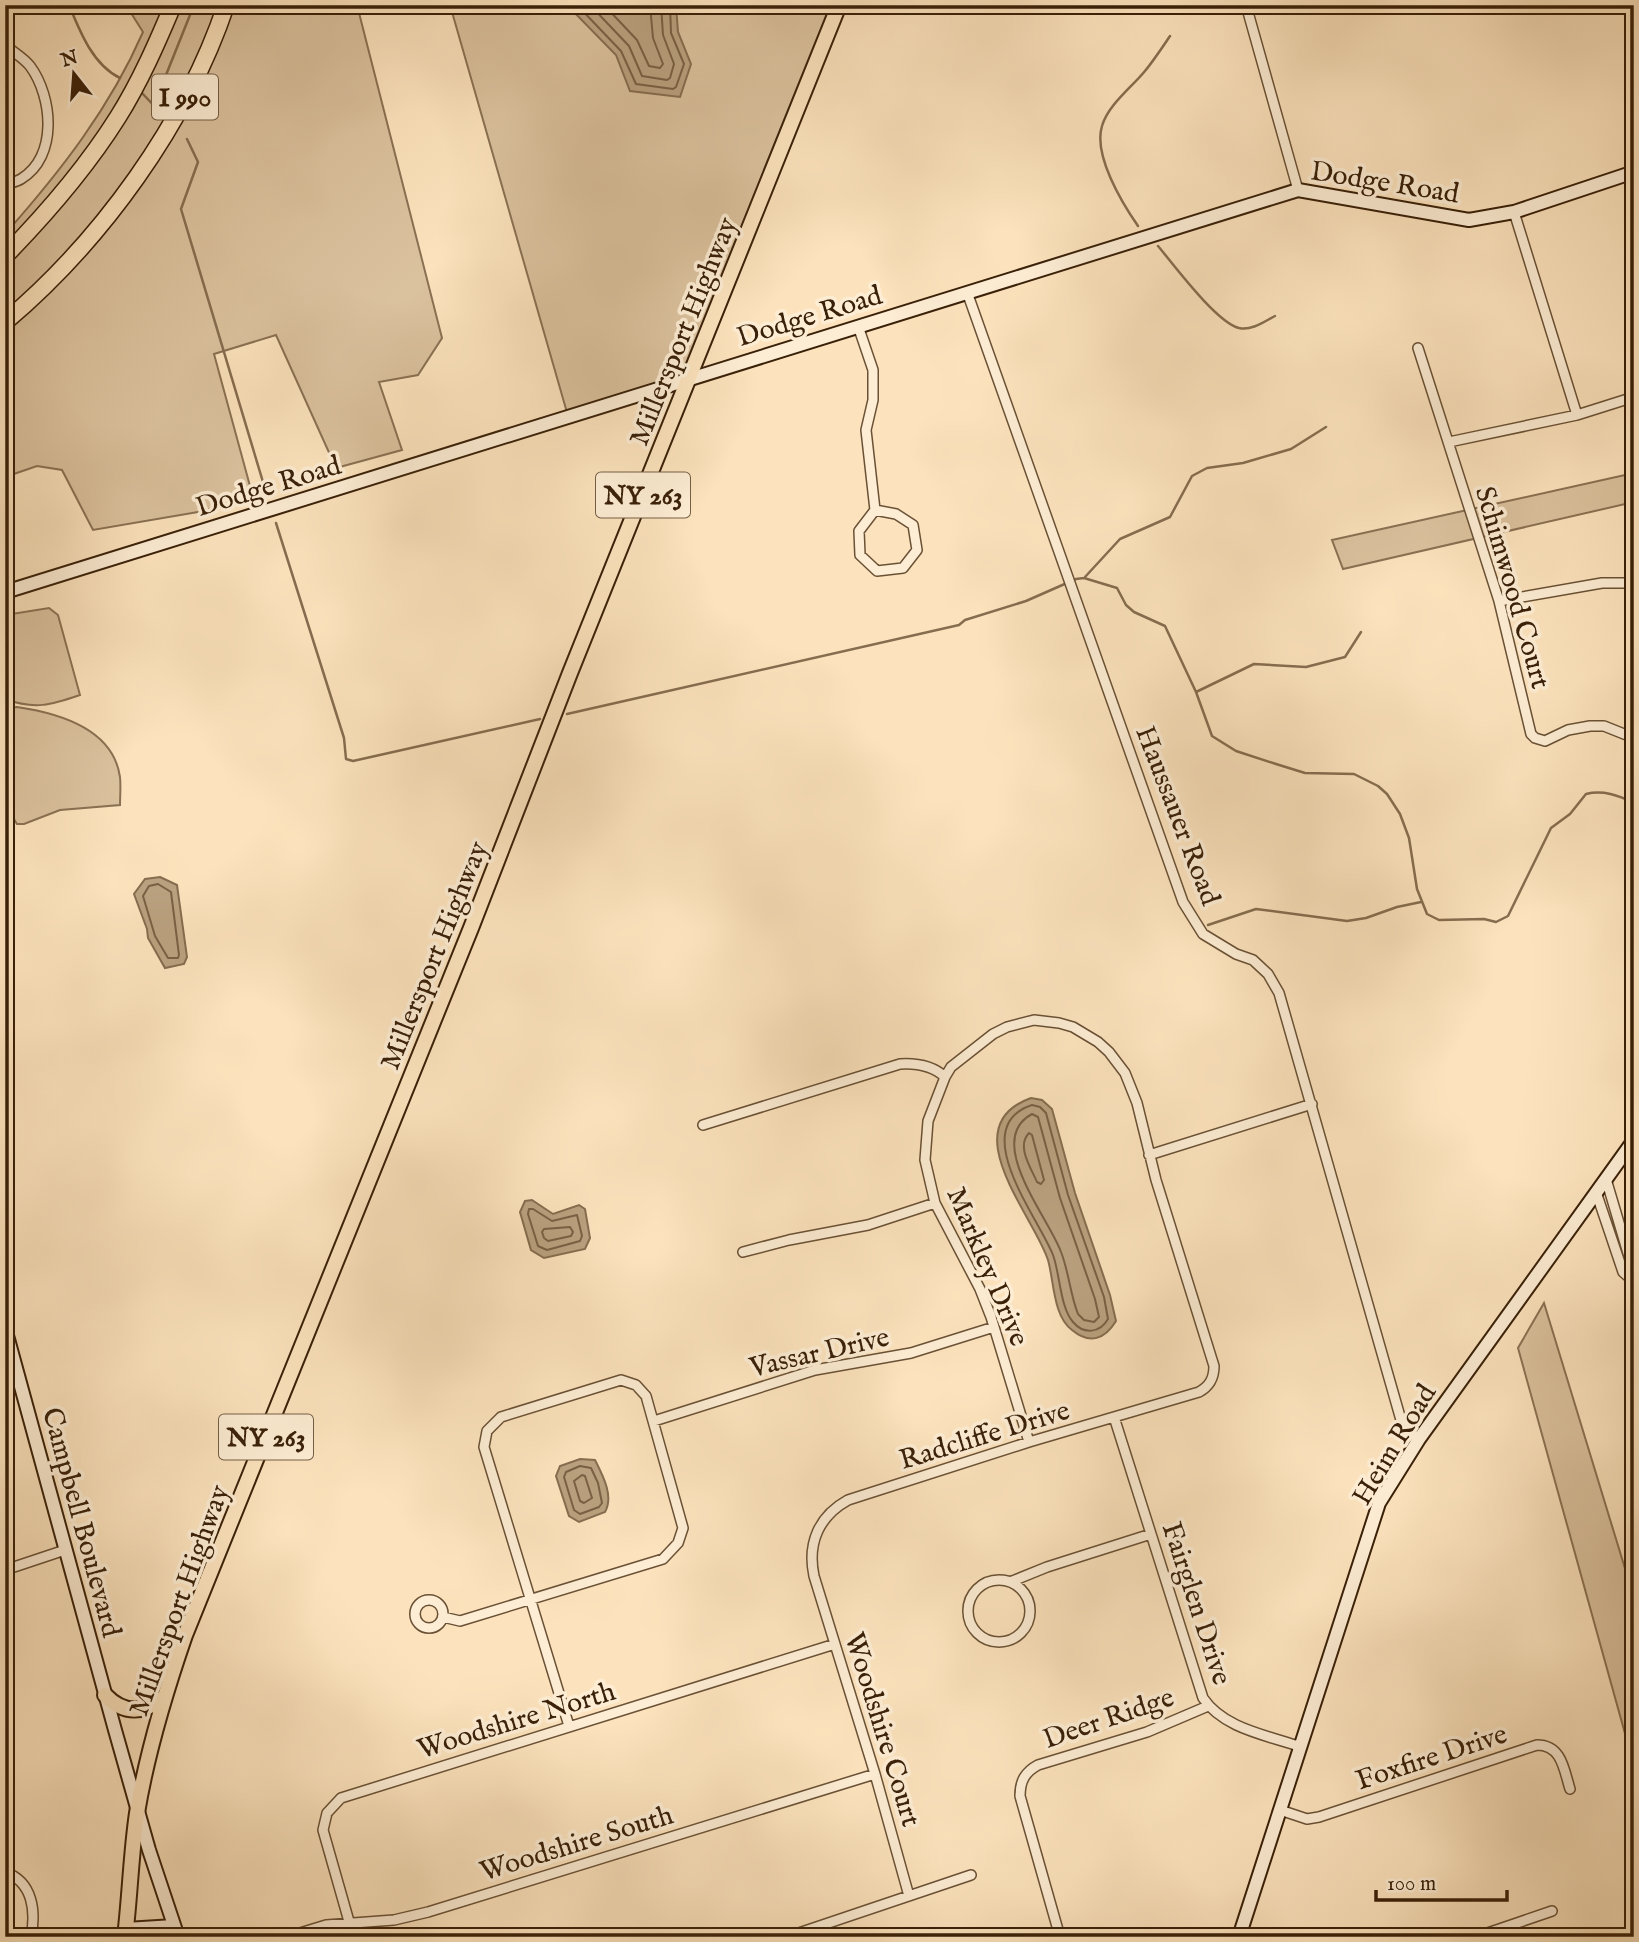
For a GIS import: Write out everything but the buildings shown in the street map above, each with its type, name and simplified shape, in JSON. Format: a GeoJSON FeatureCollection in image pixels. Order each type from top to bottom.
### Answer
{"type":"FeatureCollection","features":[{"type":"Feature","properties":{"kind":"highway","name":"I 990"},"geometry":{"type":"LineString","coordinates":[[5,256],[80,171],[119,116],[173,5]]}},
{"type":"Feature","properties":{"kind":"highway","name":"I 990"},"geometry":{"type":"LineString","coordinates":[[5,322],[26,305],[87,243],[133,183],[202,66],[226,5]]}},
{"type":"Feature","properties":{"kind":"main road","name":"Millersport Highway"},"geometry":{"type":"LineString","coordinates":[[125,1933],[138,1810],[165,1697],[200,1597],[471,928],[570,673],[839,5]]}},
{"type":"Feature","properties":{"kind":"main road"},"geometry":{"type":"LineString","coordinates":[[106,1695],[114,1704],[132,1710],[149,1708],[165,1697]]}},
{"type":"Feature","properties":{"kind":"street"},"geometry":{"type":"LineString","coordinates":[[1246,5],[1298,190]]}},
{"type":"Feature","properties":{"kind":"street"},"geometry":{"type":"LineString","coordinates":[[5,45],[30,65],[46,98],[49,129],[42,157],[22,179],[5,185]]}},
{"type":"Feature","properties":{"kind":"street","name":"Dodge Road"},"geometry":{"type":"LineString","coordinates":[[5,592],[1298,190],[1457,220],[1482,219],[1514,212],[1634,172]]}},
{"type":"Feature","properties":{"kind":"street"},"geometry":{"type":"LineString","coordinates":[[1514,212],[1577,415]]}},
{"type":"Feature","properties":{"kind":"street","name":"Haussauer Road"},"geometry":{"type":"LineString","coordinates":[[967,292],[1183,902],[1203,934],[1236,954],[1253,960],[1268,974],[1279,993],[1403,1427],[1419,1439]]}},
{"type":"Feature","properties":{"kind":"street"},"geometry":{"type":"LineString","coordinates":[[858,326],[873,370],[873,400],[866,430],[875,510],[859,531],[860,555],[877,571],[903,568],[917,550],[913,525],[896,514],[875,510]]}},
{"type":"Feature","properties":{"kind":"street","name":"Schimwood Court"},"geometry":{"type":"LineString","coordinates":[[1418,348],[1499,601],[1531,734],[1545,741],[1568,730],[1604,726],[1634,738]]}},
{"type":"Feature","properties":{"kind":"street"},"geometry":{"type":"LineString","coordinates":[[1449,442],[1577,415],[1634,397]]}},
{"type":"Feature","properties":{"kind":"street"},"geometry":{"type":"LineString","coordinates":[[1499,601],[1602,583],[1634,583]]}},
{"type":"Feature","properties":{"kind":"street","name":"Markley Drive"},"geometry":{"type":"LineString","coordinates":[[1029,1442],[980,1289],[935,1203],[927,1175],[925,1141],[932,1107],[951,1067],[993,1034],[1007,1027],[1034,1020],[1059,1023],[1073,1027],[1098,1042],[1125,1073],[1137,1103],[1149,1155]]}},
{"type":"Feature","properties":{"kind":"street"},"geometry":{"type":"LineString","coordinates":[[704,1125],[900,1065],[917,1064],[937,1070],[945,1077]]}},
{"type":"Feature","properties":{"kind":"street"},"geometry":{"type":"LineString","coordinates":[[1149,1155],[1312,1104]]}},
{"type":"Feature","properties":{"kind":"street","name":"Heim Road"},"geometry":{"type":"LineString","coordinates":[[1239,1937],[1379,1503],[1419,1439],[1634,1140]]}},
{"type":"Feature","properties":{"kind":"street","name":"Radcliffe Drive"},"geometry":{"type":"LineString","coordinates":[[814,1576],[811,1554],[816,1534],[822,1522],[848,1500],[1029,1442],[1199,1392],[1217,1377],[1149,1155]]}},
{"type":"Feature","properties":{"kind":"street"},"geometry":{"type":"LineString","coordinates":[[1606,1179],[1633,1270],[1632,1283]]}},
{"type":"Feature","properties":{"kind":"street"},"geometry":{"type":"LineString","coordinates":[[1596,1192],[1623,1272],[1632,1283]]}},
{"type":"Feature","properties":{"kind":"street"},"geometry":{"type":"LineString","coordinates":[[743,1252],[789,1240],[868,1226],[935,1203]]}},
{"type":"Feature","properties":{"kind":"street","name":"Vassar Drive"},"geometry":{"type":"LineString","coordinates":[[653,1421],[815,1370],[911,1353],[994,1327]]}},
{"type":"Feature","properties":{"kind":"street","name":"Campbell Boulevard"},"geometry":{"type":"LineString","coordinates":[[5,1328],[138,1810],[176,1931]]}},
{"type":"Feature","properties":{"kind":"street"},"geometry":{"type":"LineString","coordinates":[[443,1617],[460,1621],[530,1600],[663,1559],[678,1543],[683,1528],[646,1396],[636,1385],[621,1380],[501,1417],[488,1431],[484,1447],[530,1600],[569,1726]]}},
{"type":"Feature","properties":{"kind":"street","name":"Fairglen Drive"},"geometry":{"type":"LineString","coordinates":[[1114,1417],[1198,1687],[1208,1706],[1231,1723],[1301,1747]]}},
{"type":"Feature","properties":{"kind":"street"},"geometry":{"type":"LineString","coordinates":[[1010,1582],[1025,1594],[1029,1603],[1027,1623],[1022,1631],[1006,1641],[986,1639],[971,1625],[968,1615],[973,1594],[989,1582],[1010,1582],[1047,1567],[1151,1534]]}},
{"type":"Feature","properties":{"kind":"street"},"geometry":{"type":"LineString","coordinates":[[5,1570],[65,1550]]}},
{"type":"Feature","properties":{"kind":"street","name":"Woodshire Court"},"geometry":{"type":"LineString","coordinates":[[814,1576],[875,1774],[909,1896]]}},
{"type":"Feature","properties":{"kind":"street","name":"Woodshire North"},"geometry":{"type":"LineString","coordinates":[[350,1925],[323,1830],[327,1813],[334,1804],[350,1794],[835,1644]]}},
{"type":"Feature","properties":{"kind":"street","name":"Deer Ridge"},"geometry":{"type":"LineString","coordinates":[[1060,1937],[1020,1796],[1020,1788],[1026,1774],[1038,1765],[1147,1732],[1208,1706]]}},
{"type":"Feature","properties":{"kind":"street","name":"Foxfire Drive"},"geometry":{"type":"LineString","coordinates":[[1280,1810],[1307,1819],[1319,1817],[1538,1745],[1550,1747],[1560,1756],[1570,1789]]}},
{"type":"Feature","properties":{"kind":"street","name":"Woodshire South"},"geometry":{"type":"LineString","coordinates":[[287,1937],[326,1925],[394,1920],[428,1912],[875,1774]]}},
{"type":"Feature","properties":{"kind":"street"},"geometry":{"type":"LineString","coordinates":[[5,1872],[20,1880],[29,1894],[33,1919],[31,1937]]}},
{"type":"Feature","properties":{"kind":"street"},"geometry":{"type":"LineString","coordinates":[[787,1937],[971,1875]]}},
{"type":"Feature","properties":{"kind":"street"},"geometry":{"type":"LineString","coordinates":[[1476,1937],[1552,1911]]}},
{"type":"Feature","properties":{"kind":"street"},"geometry":{"type":"LineString","coordinates":[[125,1933],[176,1931]]}},
{"type":"Feature","properties":{"kind":"shaded area"},"geometry":{"type":"Polygon","coordinates":[[[126,5],[357,5],[442,338],[418,375],[379,382],[402,450],[336,468],[276,335],[214,354],[253,497],[198,512],[93,530],[62,470],[37,466],[5,477],[5,234],[82,138],[130,60],[143,32],[126,5]]]}},
{"type":"Feature","properties":{"kind":"shaded area"},"geometry":{"type":"Polygon","coordinates":[[[450,5],[839,5],[691,377],[568,416],[450,5]]]}},
{"type":"Feature","properties":{"kind":"shaded area"},"geometry":{"type":"Polygon","coordinates":[[[1634,473],[1634,502],[1343,569],[1332,540],[1634,473]]]}},
{"type":"Feature","properties":{"kind":"shaded area"},"geometry":{"type":"Polygon","coordinates":[[[49,608],[58,615],[80,695],[43,705],[5,699],[5,615],[49,608]]]}},
{"type":"Feature","properties":{"kind":"shaded area"},"geometry":{"type":"Polygon","coordinates":[[[17,707],[66,719],[95,735],[107,746],[120,777],[120,805],[60,810],[24,824],[17,824],[5,805],[5,708],[17,707]]]}},
{"type":"Feature","properties":{"kind":"shaded area"},"geometry":{"type":"Polygon","coordinates":[[[1544,1303],[1634,1598],[1634,1766],[1518,1348],[1544,1303]]]}},
{"type":"Feature","properties":{"kind":"water"},"geometry":{"type":"Polygon","coordinates":[[[567,5],[676,5],[678,32],[691,64],[680,97],[630,91],[616,55],[567,5]]]}},
{"type":"Feature","properties":{"kind":"water"},"geometry":{"type":"Polygon","coordinates":[[[160,877],[177,885],[187,957],[184,964],[165,968],[148,938],[134,894],[145,879],[160,877]]]}},
{"type":"Feature","properties":{"kind":"water"},"geometry":{"type":"Polygon","coordinates":[[[1031,1098],[1042,1100],[1052,1109],[1075,1193],[1110,1295],[1116,1321],[1107,1332],[1097,1338],[1079,1335],[1061,1316],[1048,1260],[1005,1173],[998,1150],[998,1129],[1008,1111],[1031,1098]]]}},
{"type":"Feature","properties":{"kind":"water"},"geometry":{"type":"Polygon","coordinates":[[[532,1200],[553,1214],[579,1205],[585,1209],[590,1238],[585,1249],[544,1258],[531,1250],[520,1212],[525,1201],[532,1200]]]}},
{"type":"Feature","properties":{"kind":"water"},"geometry":{"type":"Polygon","coordinates":[[[580,1459],[595,1460],[606,1486],[608,1499],[605,1512],[579,1522],[569,1516],[556,1476],[560,1466],[580,1459]]]}},
{"type":"Feature","properties":{"kind":"waterway"},"geometry":{"type":"LineString","coordinates":[[69,5],[95,56],[102,65],[120,78]]}},
{"type":"Feature","properties":{"kind":"waterway"},"geometry":{"type":"LineString","coordinates":[[154,105],[194,5]]}},
{"type":"Feature","properties":{"kind":"waterway"},"geometry":{"type":"LineString","coordinates":[[1138,226],[1117,192],[1105,164],[1100,138],[1102,126],[1115,104],[1145,71],[1170,36]]}},
{"type":"Feature","properties":{"kind":"waterway"},"geometry":{"type":"LineString","coordinates":[[141,92],[160,112]]}},
{"type":"Feature","properties":{"kind":"waterway"},"geometry":{"type":"LineString","coordinates":[[187,139],[198,162],[181,209],[266,492]]}},
{"type":"Feature","properties":{"kind":"waterway"},"geometry":{"type":"LineString","coordinates":[[1158,246],[1196,292],[1230,324],[1249,328],[1275,316]]}},
{"type":"Feature","properties":{"kind":"waterway"},"geometry":{"type":"LineString","coordinates":[[1085,577],[1120,539],[1170,517],[1192,476],[1207,468],[1243,463],[1291,449],[1326,427]]}},
{"type":"Feature","properties":{"kind":"waterway"},"geometry":{"type":"LineString","coordinates":[[276,523],[344,738],[346,759],[353,761],[540,719]]}},
{"type":"Feature","properties":{"kind":"waterway"},"geometry":{"type":"LineString","coordinates":[[567,714],[959,625],[965,620],[1026,601],[1084,578],[1117,588],[1126,605],[1134,612],[1165,626],[1196,692],[1212,736],[1236,751],[1305,773],[1354,774],[1378,786],[1387,794],[1400,814],[1409,838],[1417,889],[1427,914],[1439,920],[1484,919],[1496,922],[1508,916],[1551,828],[1570,814],[1586,794],[1610,794],[1634,803]]}},
{"type":"Feature","properties":{"kind":"waterway"},"geometry":{"type":"LineString","coordinates":[[1196,692],[1254,664],[1306,667],[1345,657],[1361,632]]}},
{"type":"Feature","properties":{"kind":"waterway"},"geometry":{"type":"LineString","coordinates":[[1208,925],[1256,909],[1347,921],[1421,902]]}}]}
